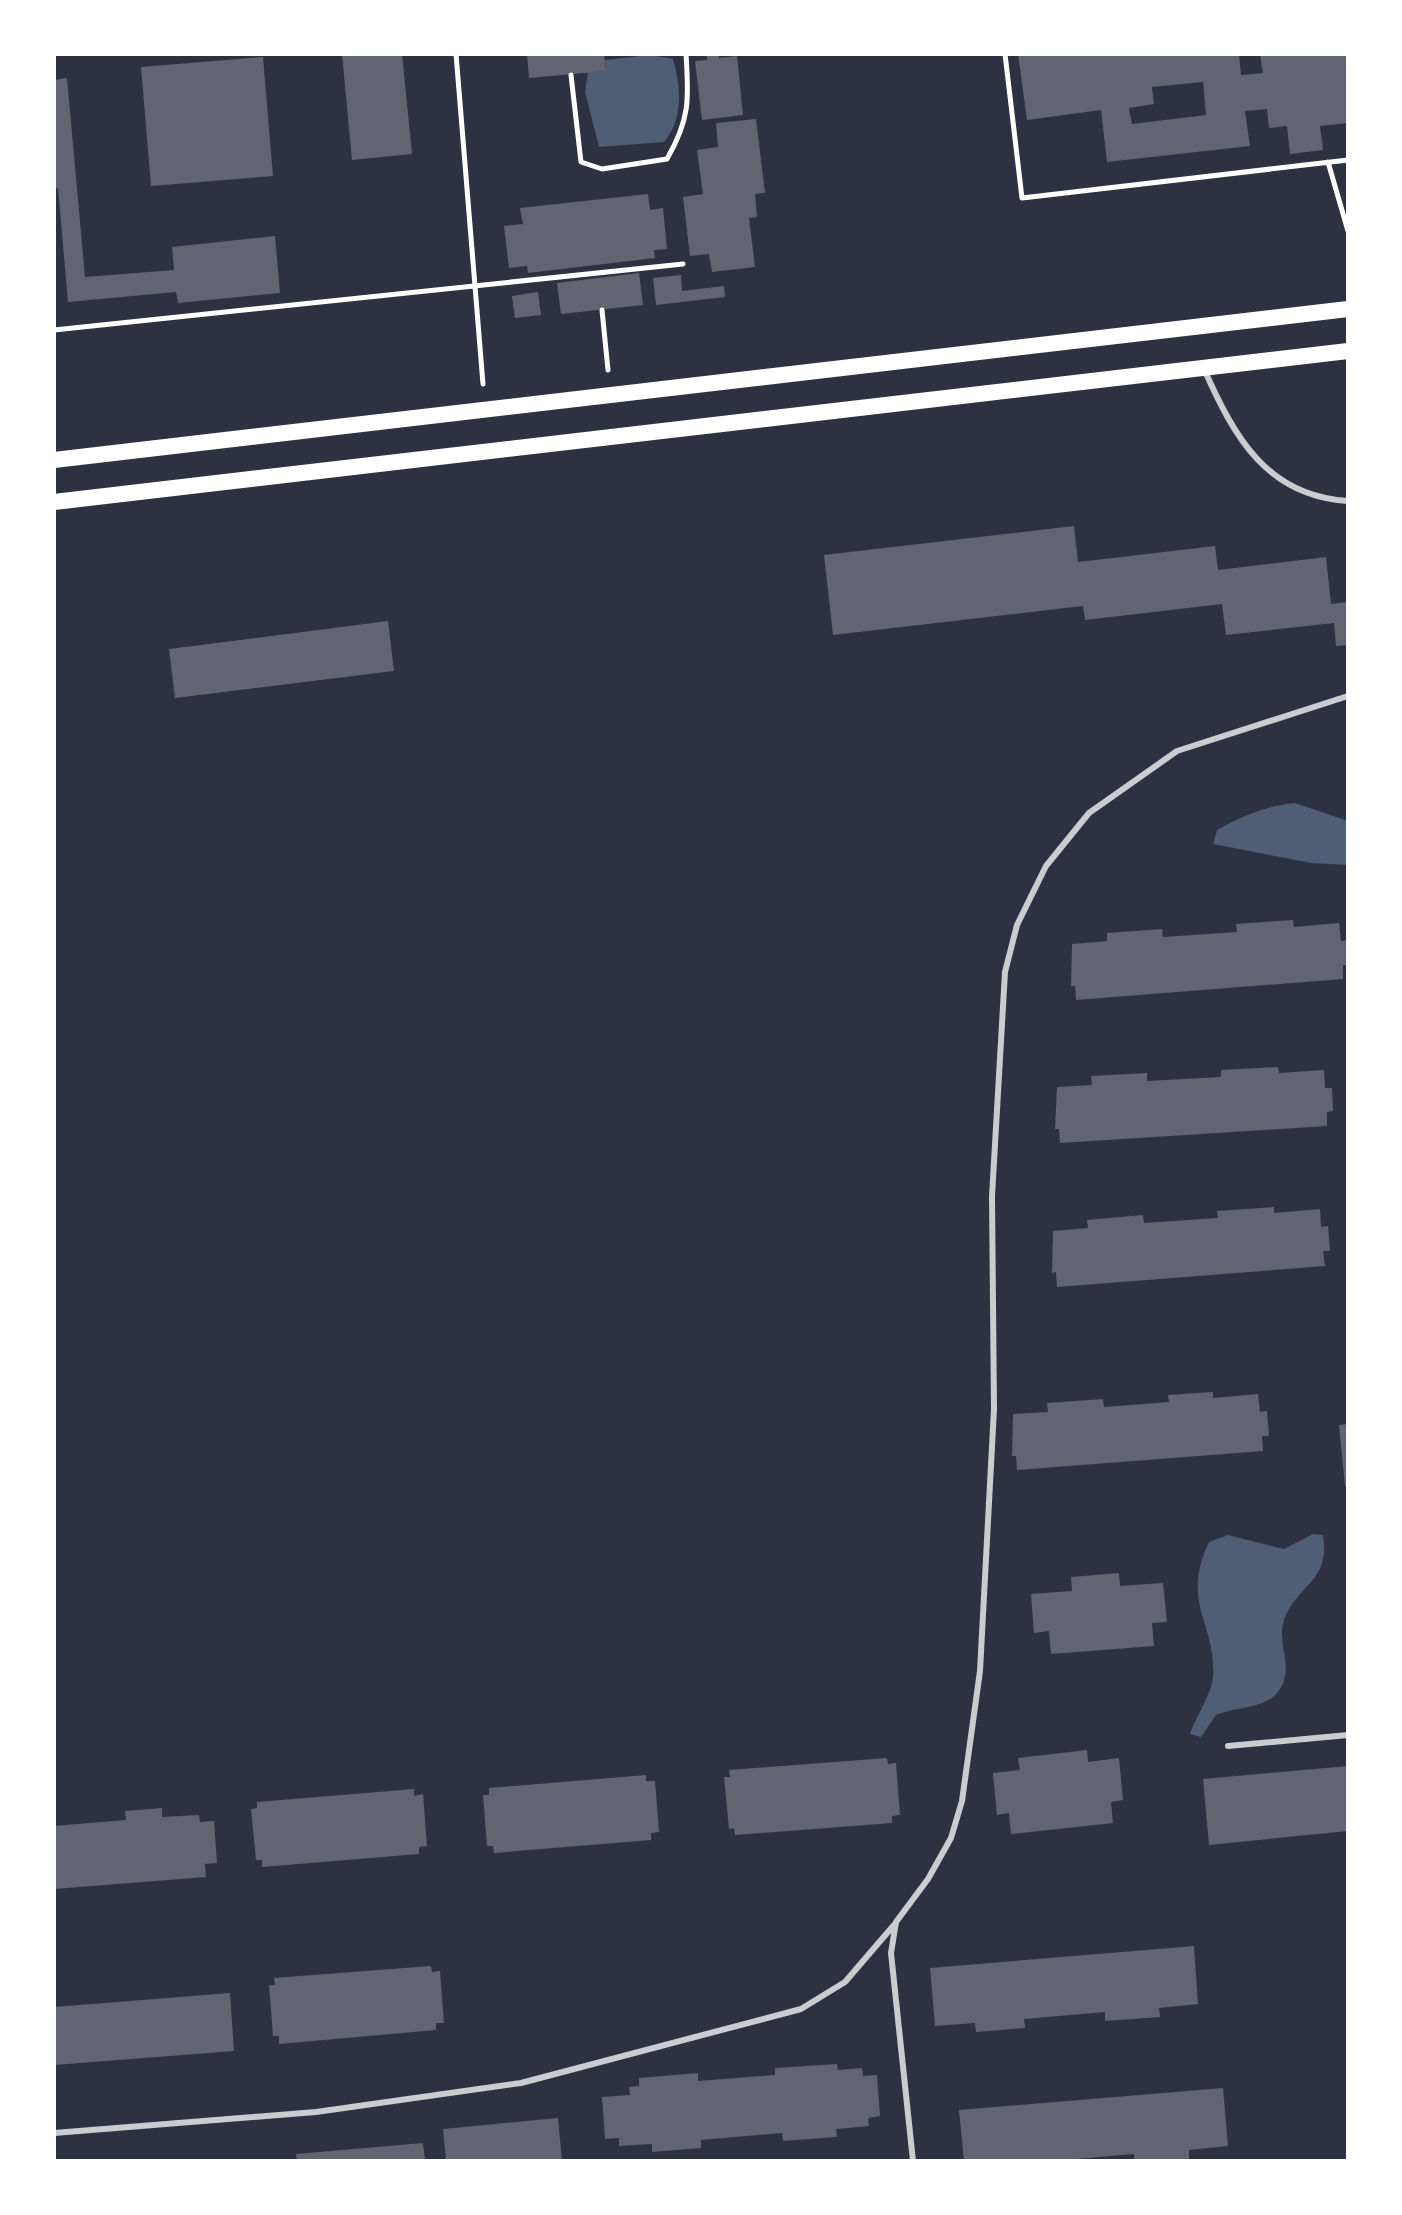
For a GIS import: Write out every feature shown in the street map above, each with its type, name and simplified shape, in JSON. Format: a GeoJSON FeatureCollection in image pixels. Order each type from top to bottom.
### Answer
{"type":"FeatureCollection","features":[{"type":"Feature","properties":{"kind":"main road"},"geometry":{"type":"LineString","coordinates":[[54,460],[1348,309]]}},
{"type":"Feature","properties":{"kind":"main road"},"geometry":{"type":"LineString","coordinates":[[54,502],[1348,351]]}},
{"type":"Feature","properties":{"kind":"lane"},"geometry":{"type":"LineString","coordinates":[[1203,367],[1230,428],[1261,465],[1303,492],[1348,501]]}},
{"type":"Feature","properties":{"kind":"lane"},"geometry":{"type":"LineString","coordinates":[[54,2133],[316,2112],[537,2079],[801,2009],[845,1982],[928,1879],[951,1838],[962,1801],[980,1671],[994,1409],[992,1196],[1005,972],[1017,925],[1046,866],[1089,813],[1177,751],[1348,696]]}},
{"type":"Feature","properties":{"kind":"lane"},"geometry":{"type":"LineString","coordinates":[[1228,1746],[1348,1735]]}},
{"type":"Feature","properties":{"kind":"lane"},"geometry":{"type":"LineString","coordinates":[[896,1922],[891,1953],[913,2161]]}},
{"type":"Feature","properties":{"kind":"path"},"geometry":{"type":"LineString","coordinates":[[456,54],[486,408]]}},
{"type":"Feature","properties":{"kind":"path"},"geometry":{"type":"LineString","coordinates":[[571,75],[581,162],[602,169],[667,159],[684,129],[689,91],[686,54]]}},
{"type":"Feature","properties":{"kind":"path"},"geometry":{"type":"LineString","coordinates":[[1005,54],[1022,198],[1348,160]]}},
{"type":"Feature","properties":{"kind":"path"},"geometry":{"type":"LineString","coordinates":[[1328,162],[1348,231]]}},
{"type":"Feature","properties":{"kind":"path"},"geometry":{"type":"LineString","coordinates":[[54,330],[683,264]]}},
{"type":"Feature","properties":{"kind":"path"},"geometry":{"type":"LineString","coordinates":[[602,310],[611,395]]}},
{"type":"Feature","properties":{"kind":"water"},"geometry":{"type":"Polygon","coordinates":[[[650,55],[673,59],[679,102],[670,133],[664,142],[599,147],[585,92],[588,72],[606,71],[605,60],[650,55]]]}},
{"type":"Feature","properties":{"kind":"water"},"geometry":{"type":"Polygon","coordinates":[[[1295,803],[1348,821],[1348,865],[1311,863],[1213,844],[1217,830],[1226,825],[1264,809],[1295,803]]]}},
{"type":"Feature","properties":{"kind":"water"},"geometry":{"type":"Polygon","coordinates":[[[1313,1534],[1323,1535],[1322,1563],[1284,1620],[1282,1638],[1286,1665],[1278,1692],[1257,1705],[1216,1715],[1201,1737],[1190,1734],[1213,1676],[1210,1641],[1198,1597],[1201,1563],[1209,1542],[1228,1535],[1284,1549],[1313,1534]]]}},
{"type":"Feature","properties":{"kind":"building"},"geometry":{"type":"Polygon","coordinates":[[[342,54],[402,54],[412,154],[352,160],[342,54]]]}},
{"type":"Feature","properties":{"kind":"building"},"geometry":{"type":"Polygon","coordinates":[[[527,54],[604,54],[606,71],[529,78],[527,54]]]}},
{"type":"Feature","properties":{"kind":"building"},"geometry":{"type":"Polygon","coordinates":[[[707,54],[719,54],[719,58],[737,56],[743,115],[702,120],[695,61],[707,60],[707,54]]]}},
{"type":"Feature","properties":{"kind":"building"},"geometry":{"type":"Polygon","coordinates":[[[1018,54],[1239,54],[1241,75],[1263,73],[1260,54],[1348,54],[1348,123],[1320,126],[1323,150],[1290,154],[1287,126],[1269,128],[1267,109],[1245,111],[1250,146],[1107,162],[1101,110],[1027,120],[1018,54]],[[1203,82],[1152,87],[1154,104],[1129,108],[1132,124],[1206,115],[1203,82]]]}},
{"type":"Feature","properties":{"kind":"building"},"geometry":{"type":"Polygon","coordinates":[[[263,57],[273,176],[151,186],[141,67],[263,57]]]}},
{"type":"Feature","properties":{"kind":"building"},"geometry":{"type":"Polygon","coordinates":[[[67,78],[85,277],[174,270],[172,247],[275,236],[280,293],[178,303],[176,292],[68,302],[58,188],[54,189],[54,80],[67,78]]]}},
{"type":"Feature","properties":{"kind":"building"},"geometry":{"type":"Polygon","coordinates":[[[756,119],[765,193],[755,194],[757,217],[749,218],[755,267],[712,272],[709,254],[690,256],[683,197],[703,194],[697,150],[718,147],[716,123],[756,119]]]}},
{"type":"Feature","properties":{"kind":"building"},"geometry":{"type":"Polygon","coordinates":[[[648,194],[650,210],[663,208],[667,249],[654,250],[655,258],[528,273],[527,266],[509,268],[504,226],[523,224],[520,208],[648,194]]]}},
{"type":"Feature","properties":{"kind":"building"},"geometry":{"type":"Polygon","coordinates":[[[639,273],[643,305],[561,314],[557,283],[639,273]]]}},
{"type":"Feature","properties":{"kind":"building"},"geometry":{"type":"Polygon","coordinates":[[[681,275],[682,291],[724,286],[725,297],[656,305],[653,278],[681,275]]]}},
{"type":"Feature","properties":{"kind":"building"},"geometry":{"type":"Polygon","coordinates":[[[538,292],[541,315],[515,318],[512,296],[538,292]]]}},
{"type":"Feature","properties":{"kind":"building"},"geometry":{"type":"Polygon","coordinates":[[[1074,526],[1078,562],[1215,546],[1218,570],[1326,557],[1331,604],[1348,602],[1348,645],[1336,646],[1334,623],[1226,635],[1222,604],[1085,620],[1083,606],[833,635],[824,555],[1074,526]]]}},
{"type":"Feature","properties":{"kind":"building"},"geometry":{"type":"Polygon","coordinates":[[[388,621],[394,671],[175,698],[169,649],[388,621]]]}},
{"type":"Feature","properties":{"kind":"building"},"geometry":{"type":"Polygon","coordinates":[[[1293,920],[1294,927],[1339,923],[1341,941],[1348,940],[1348,965],[1343,965],[1343,979],[1076,1000],[1075,986],[1071,986],[1072,944],[1107,941],[1107,933],[1162,929],[1163,937],[1237,932],[1236,924],[1293,920]]]}},
{"type":"Feature","properties":{"kind":"building"},"geometry":{"type":"Polygon","coordinates":[[[1278,1067],[1279,1073],[1324,1070],[1325,1088],[1332,1088],[1333,1111],[1327,1112],[1327,1126],[1060,1143],[1059,1129],[1055,1129],[1057,1087],[1092,1085],[1091,1076],[1147,1073],[1147,1081],[1221,1077],[1221,1070],[1278,1067]]]}},
{"type":"Feature","properties":{"kind":"building"},"geometry":{"type":"Polygon","coordinates":[[[1274,1207],[1274,1213],[1320,1209],[1321,1227],[1328,1226],[1330,1251],[1323,1251],[1325,1266],[1057,1287],[1056,1272],[1052,1273],[1053,1231],[1088,1228],[1087,1220],[1143,1215],[1144,1223],[1218,1218],[1217,1211],[1274,1207]]]}},
{"type":"Feature","properties":{"kind":"building"},"geometry":{"type":"Polygon","coordinates":[[[1213,1392],[1213,1398],[1258,1394],[1260,1412],[1267,1411],[1269,1436],[1262,1436],[1263,1451],[1017,1470],[1016,1456],[1012,1456],[1013,1414],[1048,1412],[1047,1403],[1103,1399],[1104,1407],[1169,1402],[1168,1395],[1213,1392]]]}},
{"type":"Feature","properties":{"kind":"building"},"geometry":{"type":"Polygon","coordinates":[[[1348,1424],[1348,1486],[1345,1486],[1339,1425],[1348,1424]]]}},
{"type":"Feature","properties":{"kind":"building"},"geometry":{"type":"Polygon","coordinates":[[[1119,1573],[1120,1586],[1163,1583],[1167,1622],[1152,1623],[1154,1646],[1051,1654],[1049,1631],[1034,1633],[1031,1594],[1072,1591],[1071,1577],[1119,1573]]]}},
{"type":"Feature","properties":{"kind":"building"},"geometry":{"type":"Polygon","coordinates":[[[1087,1750],[1088,1762],[1119,1758],[1123,1800],[1111,1802],[1113,1823],[1011,1834],[1009,1813],[997,1815],[993,1773],[1020,1770],[1018,1758],[1087,1750]]]}},
{"type":"Feature","properties":{"kind":"building"},"geometry":{"type":"Polygon","coordinates":[[[887,1758],[888,1764],[896,1763],[900,1815],[892,1816],[892,1823],[735,1835],[734,1828],[729,1829],[724,1777],[730,1777],[729,1770],[887,1758]]]}},
{"type":"Feature","properties":{"kind":"building"},"geometry":{"type":"Polygon","coordinates":[[[1348,1766],[1348,1831],[1209,1845],[1203,1779],[1348,1766]]]}},
{"type":"Feature","properties":{"kind":"building"},"geometry":{"type":"Polygon","coordinates":[[[646,1775],[646,1781],[655,1781],[659,1832],[651,1833],[651,1840],[494,1853],[493,1846],[487,1846],[483,1795],[489,1795],[489,1788],[646,1775]]]}},
{"type":"Feature","properties":{"kind":"building"},"geometry":{"type":"Polygon","coordinates":[[[414,1789],[414,1796],[423,1794],[427,1846],[419,1847],[419,1854],[262,1867],[262,1860],[256,1860],[251,1809],[257,1808],[257,1802],[414,1789]]]}},
{"type":"Feature","properties":{"kind":"building"},"geometry":{"type":"Polygon","coordinates":[[[162,1808],[162,1817],[199,1815],[200,1822],[214,1821],[217,1863],[205,1864],[206,1877],[54,1889],[54,1826],[126,1820],[125,1811],[162,1808]]]}},
{"type":"Feature","properties":{"kind":"building"},"geometry":{"type":"Polygon","coordinates":[[[1194,1946],[1198,2004],[1159,2008],[1160,2017],[1105,2021],[1105,2012],[1024,2019],[1025,2028],[976,2032],[975,2023],[935,2026],[930,1968],[1194,1946]]]}},
{"type":"Feature","properties":{"kind":"building"},"geometry":{"type":"Polygon","coordinates":[[[431,1966],[432,1972],[440,1971],[444,2023],[436,2023],[436,2030],[279,2044],[279,2036],[273,2036],[269,1985],[275,1985],[274,1978],[431,1966]]]}},
{"type":"Feature","properties":{"kind":"building"},"geometry":{"type":"Polygon","coordinates":[[[230,1993],[234,2051],[54,2065],[54,2007],[230,1993]]]}},
{"type":"Feature","properties":{"kind":"building"},"geometry":{"type":"Polygon","coordinates":[[[837,2064],[838,2070],[862,2068],[863,2076],[877,2075],[880,2116],[868,2118],[869,2126],[836,2129],[837,2137],[783,2141],[782,2133],[701,2140],[701,2148],[652,2152],[652,2144],[619,2146],[619,2138],[605,2139],[602,2097],[630,2095],[629,2087],[639,2086],[639,2078],[698,2073],[698,2081],[775,2075],[775,2068],[837,2064]]]}},
{"type":"Feature","properties":{"kind":"building"},"geometry":{"type":"Polygon","coordinates":[[[1223,2088],[1228,2146],[1189,2150],[1189,2159],[1134,2161],[1134,2154],[1054,2161],[964,2161],[959,2110],[1223,2088]]]}},
{"type":"Feature","properties":{"kind":"building"},"geometry":{"type":"Polygon","coordinates":[[[558,2118],[562,2161],[446,2161],[443,2129],[558,2118]]]}},
{"type":"Feature","properties":{"kind":"building"},"geometry":{"type":"Polygon","coordinates":[[[423,2143],[425,2161],[297,2161],[296,2154],[423,2143]]]}}]}
